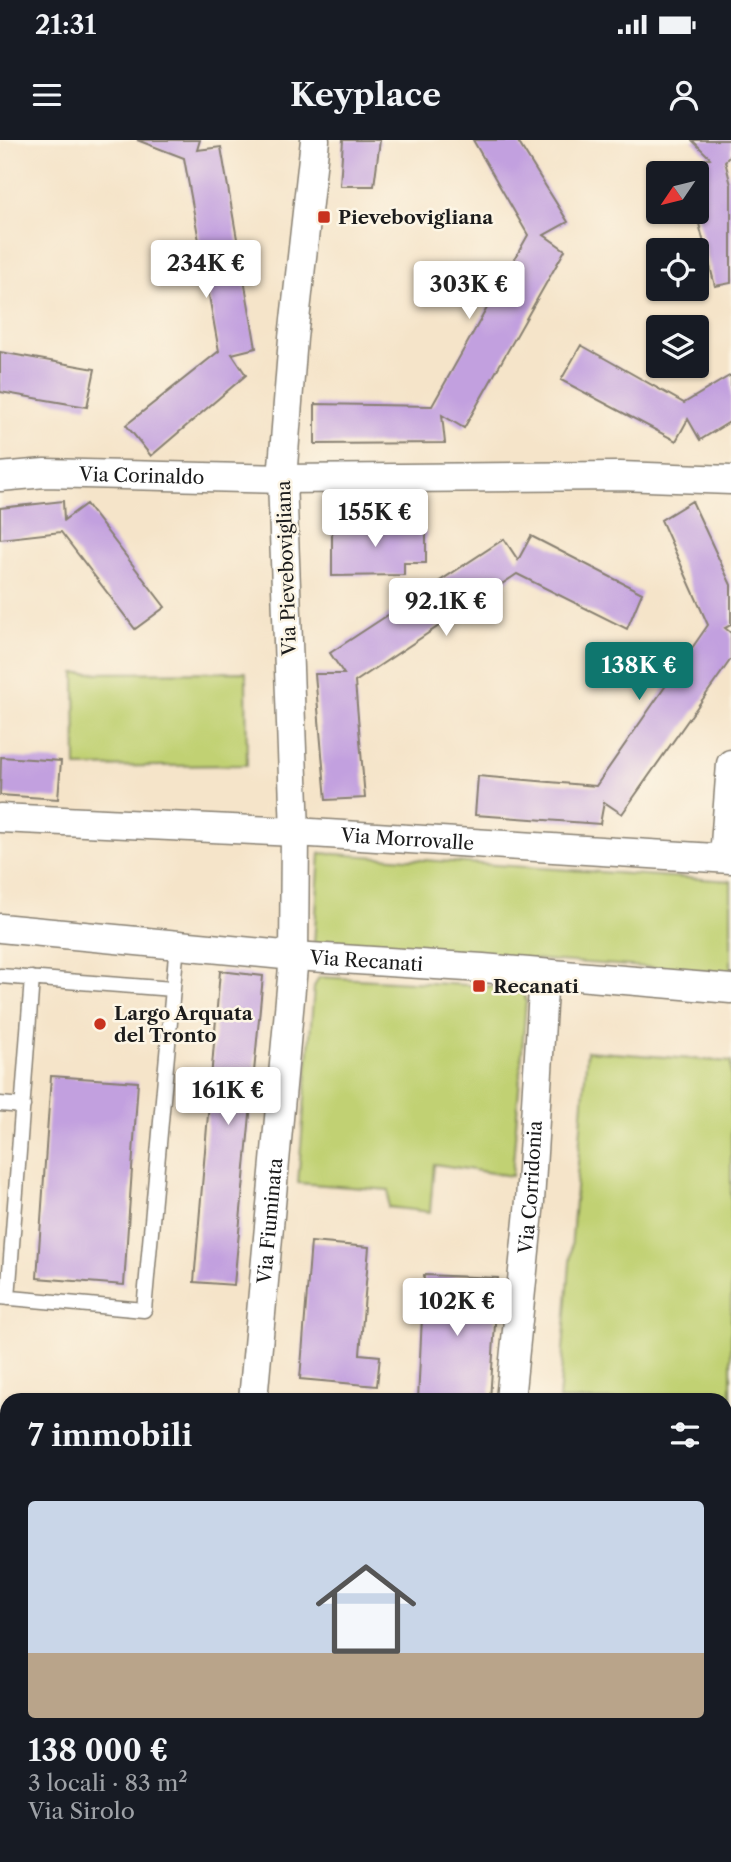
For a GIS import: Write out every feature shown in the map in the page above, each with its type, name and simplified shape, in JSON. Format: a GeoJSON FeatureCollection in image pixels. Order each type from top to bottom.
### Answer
{"type":"FeatureCollection","features":[{"type":"Feature","properties":{"kind":"street","name":"Via Pievebovigliana"},"geometry":{"type":"LineString","coordinates":[[294,956],[295,832],[282,479],[293,338],[315,140]]}},
{"type":"Feature","properties":{"kind":"street","name":"Via Corinaldo"},"geometry":{"type":"LineString","coordinates":[[0,477],[70,473],[282,479],[620,477],[731,480]]}},
{"type":"Feature","properties":{"kind":"street"},"geometry":{"type":"LineString","coordinates":[[727,858],[731,764]]}},
{"type":"Feature","properties":{"kind":"street","name":"Via Morrovalle"},"geometry":{"type":"LineString","coordinates":[[0,818],[295,832],[727,858]]}},
{"type":"Feature","properties":{"kind":"street","name":"Via Recanati"},"geometry":{"type":"LineString","coordinates":[[0,928],[294,956],[483,968],[731,989]]}},
{"type":"Feature","properties":{"kind":"street","name":"Via Fiuminata"},"geometry":{"type":"LineString","coordinates":[[254,1393],[294,956]]}},
{"type":"Feature","properties":{"kind":"street","name":"Via Corridonia"},"geometry":{"type":"LineString","coordinates":[[511,1393],[530,1201],[544,974]]}},
{"type":"Feature","properties":{"kind":"lane"},"geometry":{"type":"LineString","coordinates":[[32,978],[23,1106],[6,1241],[4,1297],[144,1310],[177,944]]}},
{"type":"Feature","properties":{"kind":"lane"},"geometry":{"type":"LineString","coordinates":[[0,976],[173,989]]}},
{"type":"Feature","properties":{"kind":"lane"},"geometry":{"type":"LineString","coordinates":[[0,1104],[23,1106]]}},
{"type":"Feature","properties":{"kind":"green space"},"geometry":{"type":"Polygon","coordinates":[[[246,672],[247,765],[76,767],[75,673],[246,672]]]}},
{"type":"Feature","properties":{"kind":"green space"},"geometry":{"type":"Polygon","coordinates":[[[320,853],[731,881],[731,973],[314,944],[320,853]]]}},
{"type":"Feature","properties":{"kind":"green space"},"geometry":{"type":"Polygon","coordinates":[[[319,977],[522,988],[526,1001],[512,1176],[434,1164],[430,1212],[388,1207],[389,1190],[298,1183],[314,987],[319,977]]]}},
{"type":"Feature","properties":{"kind":"green space"},"geometry":{"type":"Polygon","coordinates":[[[587,1051],[731,1062],[731,1393],[560,1393],[587,1051]]]}},
{"type":"Feature","properties":{"kind":"building"},"geometry":{"type":"Polygon","coordinates":[[[137,140],[200,140],[197,150],[221,147],[256,348],[232,354],[246,375],[151,456],[126,425],[219,351],[184,158],[137,140]]]}},
{"type":"Feature","properties":{"kind":"building"},"geometry":{"type":"Polygon","coordinates":[[[343,140],[380,140],[374,186],[340,186],[343,140]]]}},
{"type":"Feature","properties":{"kind":"building"},"geometry":{"type":"Polygon","coordinates":[[[473,140],[517,140],[568,222],[544,235],[565,250],[464,428],[442,415],[445,443],[315,444],[315,404],[432,406],[528,235],[473,140]]]}},
{"type":"Feature","properties":{"kind":"building"},"geometry":{"type":"Polygon","coordinates":[[[692,140],[731,140],[731,155],[725,161],[731,185],[731,283],[715,286],[709,263],[709,238],[703,238],[699,224],[709,224],[709,161],[701,161],[710,158],[692,140]]]}},
{"type":"Feature","properties":{"kind":"building"},"geometry":{"type":"Polygon","coordinates":[[[581,345],[684,403],[731,375],[731,421],[700,440],[688,419],[676,441],[561,380],[581,345]]]}},
{"type":"Feature","properties":{"kind":"building"},"geometry":{"type":"Polygon","coordinates":[[[0,352],[95,369],[87,407],[0,392],[0,352]]]}},
{"type":"Feature","properties":{"kind":"building"},"geometry":{"type":"Polygon","coordinates":[[[63,501],[64,520],[86,504],[165,607],[135,629],[61,532],[0,539],[0,508],[63,501]]]}},
{"type":"Feature","properties":{"kind":"building"},"geometry":{"type":"Polygon","coordinates":[[[692,501],[731,585],[731,625],[725,628],[731,633],[731,659],[622,814],[604,802],[600,824],[475,815],[478,776],[596,786],[708,625],[661,520],[692,501]]]}},
{"type":"Feature","properties":{"kind":"building"},"geometry":{"type":"Polygon","coordinates":[[[332,524],[404,524],[404,532],[426,532],[426,563],[404,563],[404,575],[332,576],[332,524]]]}},
{"type":"Feature","properties":{"kind":"building"},"geometry":{"type":"Polygon","coordinates":[[[531,536],[642,593],[627,629],[517,574],[355,682],[365,798],[326,800],[315,674],[344,674],[330,653],[504,539],[518,560],[531,536]]]}},
{"type":"Feature","properties":{"kind":"building"},"geometry":{"type":"Polygon","coordinates":[[[1,757],[61,761],[58,799],[0,795],[1,757]]]}},
{"type":"Feature","properties":{"kind":"building"},"geometry":{"type":"Polygon","coordinates":[[[220,971],[263,976],[234,1285],[194,1282],[220,971]]]}},
{"type":"Feature","properties":{"kind":"building"},"geometry":{"type":"Polygon","coordinates":[[[51,1076],[138,1082],[124,1285],[37,1278],[51,1076]]]}},
{"type":"Feature","properties":{"kind":"building"},"geometry":{"type":"Polygon","coordinates":[[[311,1242],[369,1247],[360,1354],[380,1356],[377,1386],[300,1379],[311,1242]]]}},
{"type":"Feature","properties":{"kind":"building"},"geometry":{"type":"Polygon","coordinates":[[[424,1275],[498,1278],[490,1393],[418,1393],[424,1275]]]}},
{"type":"Feature","properties":{"kind":"place","name":"Pievebovigliana"},"geometry":{"type":"Point","coordinates":[324,217]}},
{"type":"Feature","properties":{"kind":"place","name":"Recanati"},"geometry":{"type":"Point","coordinates":[479,986]}},
{"type":"Feature","properties":{"kind":"place","name":"Largo Arquata del Tronto"},"geometry":{"type":"Point","coordinates":[100,1024]}}]}
